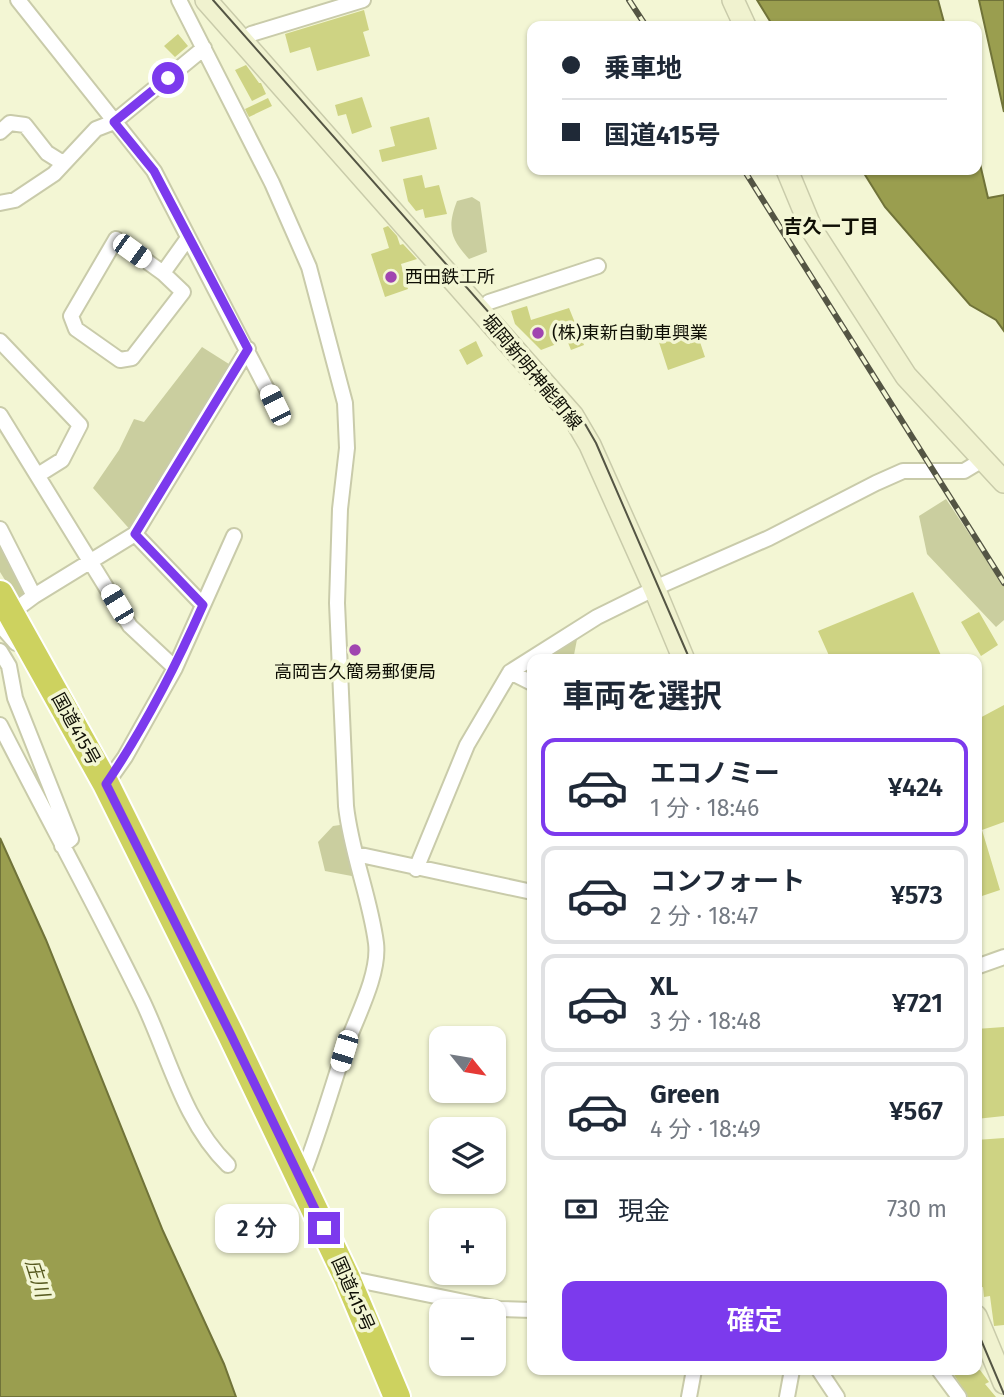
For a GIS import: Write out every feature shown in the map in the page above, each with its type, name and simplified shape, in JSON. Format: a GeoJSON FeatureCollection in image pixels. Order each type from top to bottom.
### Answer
{"type":"FeatureCollection","features":[{"type":"Feature","properties":{"kind":"highway","name":"国道415号"},"geometry":{"type":"LineString","coordinates":[[4,611],[36,657],[106,784],[301,1179],[347,1278],[397,1397]]}},
{"type":"Feature","properties":{"kind":"main road","name":"堀岡新明神能町線"},"geometry":{"type":"LineString","coordinates":[[206,0],[573,416],[590,445],[693,654]]}},
{"type":"Feature","properties":{"kind":"main road","name":"堀岡新明神能町線"},"geometry":{"type":"LineString","coordinates":[[220,0],[489,302],[593,426],[660,587],[682,654]]}},
{"type":"Feature","properties":{"kind":"main road"},"geometry":{"type":"LineString","coordinates":[[733,0],[743,21]]}},
{"type":"Feature","properties":{"kind":"main road"},"geometry":{"type":"LineString","coordinates":[[789,175],[812,230],[906,376],[1004,482]]}},
{"type":"Feature","properties":{"kind":"main road"},"geometry":{"type":"LineString","coordinates":[[982,1331],[1004,1383]]}},
{"type":"Feature","properties":{"kind":"main road"},"geometry":{"type":"LineString","coordinates":[[982,1358],[999,1397]]}},
{"type":"Feature","properties":{"kind":"street"},"geometry":{"type":"LineString","coordinates":[[18,0],[154,171],[275,405]]}},
{"type":"Feature","properties":{"kind":"street"},"geometry":{"type":"LineString","coordinates":[[179,0],[272,183],[309,267],[345,403],[347,449],[340,509],[337,603],[346,806],[349,831],[376,945],[373,974],[344,1051],[324,1121],[301,1179]]}},
{"type":"Feature","properties":{"kind":"street"},"geometry":{"type":"LineString","coordinates":[[251,34],[363,0]]}},
{"type":"Feature","properties":{"kind":"street"},"geometry":{"type":"LineString","coordinates":[[0,203],[15,201],[54,174],[96,129],[114,122],[204,48]]}},
{"type":"Feature","properties":{"kind":"street"},"geometry":{"type":"LineString","coordinates":[[0,132],[10,123],[25,125],[47,153],[63,163]]}},
{"type":"Feature","properties":{"kind":"street"},"geometry":{"type":"LineString","coordinates":[[163,273],[188,238]]}},
{"type":"Feature","properties":{"kind":"street"},"geometry":{"type":"LineString","coordinates":[[116,239],[163,273],[183,292],[132,358],[120,360],[76,329],[71,316],[116,239]]}},
{"type":"Feature","properties":{"kind":"street"},"geometry":{"type":"LineString","coordinates":[[489,302],[557,282],[598,266]]}},
{"type":"Feature","properties":{"kind":"street"},"geometry":{"type":"LineString","coordinates":[[1,345],[80,425],[62,460],[38,475]]}},
{"type":"Feature","properties":{"kind":"street"},"geometry":{"type":"LineString","coordinates":[[4,611],[34,596],[135,534],[248,349]]}},
{"type":"Feature","properties":{"kind":"street"},"geometry":{"type":"LineString","coordinates":[[0,415],[130,626],[175,668]]}},
{"type":"Feature","properties":{"kind":"street"},"geometry":{"type":"LineString","coordinates":[[540,654],[597,617],[769,538],[902,471],[964,471],[984,459]]}},
{"type":"Feature","properties":{"kind":"street"},"geometry":{"type":"LineString","coordinates":[[0,529],[34,596]]}},
{"type":"Feature","properties":{"kind":"street"},"geometry":{"type":"LineString","coordinates":[[135,534],[203,605]]}},
{"type":"Feature","properties":{"kind":"street"},"geometry":{"type":"LineString","coordinates":[[106,784],[125,757],[175,668],[234,536]]}},
{"type":"Feature","properties":{"kind":"street"},"geometry":{"type":"LineString","coordinates":[[0,652],[9,666],[15,698],[71,839],[62,846]]}},
{"type":"Feature","properties":{"kind":"street"},"geometry":{"type":"LineString","coordinates":[[416,869],[467,745],[510,673],[527,662]]}},
{"type":"Feature","properties":{"kind":"street"},"geometry":{"type":"LineString","coordinates":[[510,673],[527,681]]}},
{"type":"Feature","properties":{"kind":"street"},"geometry":{"type":"LineString","coordinates":[[0,725],[144,1003],[174,1079],[211,1147],[228,1165]]}},
{"type":"Feature","properties":{"kind":"street"},"geometry":{"type":"LineString","coordinates":[[356,854],[527,891]]}},
{"type":"Feature","properties":{"kind":"street"},"geometry":{"type":"LineString","coordinates":[[982,965],[1004,957]]}},
{"type":"Feature","properties":{"kind":"street"},"geometry":{"type":"LineString","coordinates":[[347,1278],[499,1309],[527,1310]]}},
{"type":"Feature","properties":{"kind":"street"},"geometry":{"type":"LineString","coordinates":[[693,1396],[694,1375]]}},
{"type":"Feature","properties":{"kind":"street"},"geometry":{"type":"LineString","coordinates":[[787,1397],[791,1375]]}},
{"type":"Feature","properties":{"kind":"street"},"geometry":{"type":"LineString","coordinates":[[822,1375],[837,1397]]}},
{"type":"Feature","properties":{"kind":"street"},"geometry":{"type":"LineString","coordinates":[[943,1375],[959,1397]]}},
{"type":"Feature","properties":{"kind":"shaded area"},"geometry":{"type":"Polygon","coordinates":[[[472,197],[480,202],[487,252],[469,259],[454,238],[451,225],[457,201],[472,197]]]}},
{"type":"Feature","properties":{"kind":"shaded area"},"geometry":{"type":"Polygon","coordinates":[[[202,347],[240,371],[133,533],[93,488],[119,450],[134,419],[144,422],[202,347]]]}},
{"type":"Feature","properties":{"kind":"shaded area"},"geometry":{"type":"Polygon","coordinates":[[[946,499],[1004,586],[1004,620],[996,627],[927,554],[919,516],[946,499]]]}},
{"type":"Feature","properties":{"kind":"shaded area"},"geometry":{"type":"Polygon","coordinates":[[[0,529],[34,596],[21,606],[0,572],[0,529]]]}},
{"type":"Feature","properties":{"kind":"shaded area"},"geometry":{"type":"Polygon","coordinates":[[[579,629],[574,654],[539,654],[579,629]]]}},
{"type":"Feature","properties":{"kind":"shaded area"},"geometry":{"type":"Polygon","coordinates":[[[527,661],[527,680],[510,672],[527,661]]]}},
{"type":"Feature","properties":{"kind":"shaded area"},"geometry":{"type":"Polygon","coordinates":[[[347,824],[357,877],[325,871],[318,842],[333,826],[347,824]]]}},
{"type":"Feature","properties":{"kind":"water"},"geometry":{"type":"Polygon","coordinates":[[[757,0],[938,0],[944,21],[770,21],[757,0]]]}},
{"type":"Feature","properties":{"kind":"water"},"geometry":{"type":"Polygon","coordinates":[[[979,0],[1004,0],[1004,112],[979,0]]]}},
{"type":"Feature","properties":{"kind":"water"},"geometry":{"type":"Polygon","coordinates":[[[982,172],[988,198],[1004,195],[1004,331],[996,320],[970,305],[885,207],[865,175],[982,175],[982,172]]]}},
{"type":"Feature","properties":{"kind":"water","name":"庄川"},"geometry":{"type":"Polygon","coordinates":[[[0,838],[46,940],[163,1231],[224,1364],[236,1397],[0,1397],[0,838]]]}},
{"type":"Feature","properties":{"kind":"building"},"geometry":{"type":"Polygon","coordinates":[[[364,10],[369,30],[363,32],[370,56],[317,71],[310,47],[290,53],[285,34],[364,10]]]}},
{"type":"Feature","properties":{"kind":"building"},"geometry":{"type":"Polygon","coordinates":[[[178,34],[188,46],[175,57],[164,46],[178,34]]]}},
{"type":"Feature","properties":{"kind":"building"},"geometry":{"type":"Polygon","coordinates":[[[246,65],[261,83],[266,94],[252,101],[235,70],[246,65]]]}},
{"type":"Feature","properties":{"kind":"building"},"geometry":{"type":"Polygon","coordinates":[[[362,97],[372,127],[352,134],[346,114],[338,116],[335,105],[362,97]]]}},
{"type":"Feature","properties":{"kind":"building"},"geometry":{"type":"Polygon","coordinates":[[[268,98],[272,106],[249,117],[245,109],[268,98]]]}},
{"type":"Feature","properties":{"kind":"building"},"geometry":{"type":"Polygon","coordinates":[[[429,117],[437,149],[382,162],[379,150],[395,146],[390,127],[429,117]]]}},
{"type":"Feature","properties":{"kind":"building"},"geometry":{"type":"Polygon","coordinates":[[[422,175],[425,188],[439,185],[447,214],[425,218],[423,209],[416,211],[408,201],[403,179],[422,175]]]}},
{"type":"Feature","properties":{"kind":"building","name":"西田鉄工所"},"geometry":{"type":"Polygon","coordinates":[[[388,226],[397,236],[400,245],[403,244],[417,259],[401,264],[408,289],[385,297],[371,254],[389,248],[383,228],[388,226]]]}},
{"type":"Feature","properties":{"kind":"building"},"geometry":{"type":"Polygon","coordinates":[[[527,306],[531,320],[569,308],[584,345],[571,350],[567,340],[541,350],[515,324],[511,311],[527,306]]]}},
{"type":"Feature","properties":{"kind":"building"},"geometry":{"type":"Polygon","coordinates":[[[693,321],[705,357],[668,370],[656,333],[693,321]]]}},
{"type":"Feature","properties":{"kind":"building"},"geometry":{"type":"Polygon","coordinates":[[[476,341],[483,356],[467,365],[459,350],[476,341]]]}},
{"type":"Feature","properties":{"kind":"building"},"geometry":{"type":"Polygon","coordinates":[[[913,592],[940,654],[828,654],[818,631],[913,592]]]}},
{"type":"Feature","properties":{"kind":"building"},"geometry":{"type":"Polygon","coordinates":[[[979,612],[998,645],[982,655],[961,622],[979,612]]]}},
{"type":"Feature","properties":{"kind":"building"},"geometry":{"type":"Polygon","coordinates":[[[1004,705],[1004,822],[982,830],[982,717],[1004,705]]]}},
{"type":"Feature","properties":{"kind":"building"},"geometry":{"type":"Polygon","coordinates":[[[982,830],[1000,890],[982,896],[982,830]]]}},
{"type":"Feature","properties":{"kind":"building"},"geometry":{"type":"Polygon","coordinates":[[[1004,1027],[1004,1116],[982,1118],[982,1029],[1004,1027]]]}},
{"type":"Feature","properties":{"kind":"building"},"geometry":{"type":"Polygon","coordinates":[[[1004,1138],[1004,1325],[994,1326],[990,1296],[984,1297],[982,1287],[982,1140],[1004,1138]]]}},
{"type":"Feature","properties":{"kind":"building"},"geometry":{"type":"Polygon","coordinates":[[[982,1373],[989,1382],[985,1384],[996,1397],[968,1397],[954,1375],[982,1375],[982,1373]]]}},
{"type":"Feature","properties":{"kind":"tram line"},"geometry":{"type":"LineString","coordinates":[[213,0],[581,417],[596,443],[687,654]]}},
{"type":"Feature","properties":{"kind":"tram line"},"geometry":{"type":"LineString","coordinates":[[982,1342],[1004,1394]]}},
{"type":"Feature","properties":{"kind":"railway"},"geometry":{"type":"LineString","coordinates":[[629,0],[643,21]]}},
{"type":"Feature","properties":{"kind":"railway"},"geometry":{"type":"LineString","coordinates":[[747,175],[1004,583]]}},
{"type":"Feature","properties":{"kind":"place","name":"西田鉄工所"},"geometry":{"type":"Point","coordinates":[391,277]}},
{"type":"Feature","properties":{"kind":"place","name":"(株)東新自動車興業"},"geometry":{"type":"Point","coordinates":[538,333]}},
{"type":"Feature","properties":{"kind":"place","name":"高岡吉久簡易郵便局"},"geometry":{"type":"Point","coordinates":[355,650]}},
{"type":"Feature","properties":{"kind":"district","name":"吉久一丁目"},"geometry":{"type":"Point","coordinates":[831,226]}},
{"type":"Feature","properties":{"kind":"route"},"geometry":{"type":"LineString","coordinates":[[168,78],[114,122],[154,171],[248,349],[135,534],[203,605],[175,668],[125,757],[106,784],[324,1228]]}}]}
